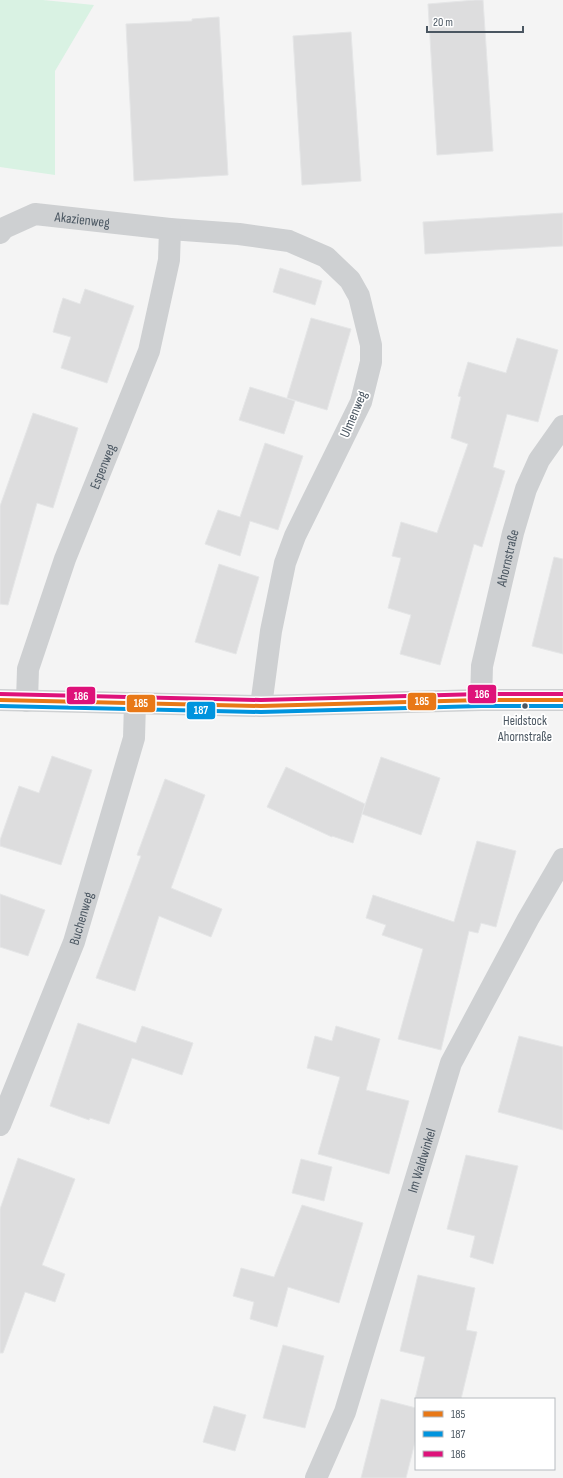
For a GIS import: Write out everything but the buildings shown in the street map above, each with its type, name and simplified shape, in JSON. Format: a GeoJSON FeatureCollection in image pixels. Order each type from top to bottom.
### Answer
{"type":"FeatureCollection","features":[{"type":"Feature","properties":{"kind":"street","name":"Akazienweg"},"geometry":{"type":"LineString","coordinates":[[0,233],[4,228],[35,214],[170,229]]}},
{"type":"Feature","properties":{"kind":"street","name":"Espenweg"},"geometry":{"type":"LineString","coordinates":[[27,701],[28,669],[65,559],[148,351],[169,260],[170,229]]}},
{"type":"Feature","properties":{"kind":"street","name":"Ulmenweg"},"geometry":{"type":"LineString","coordinates":[[170,229],[239,234],[289,241],[326,256],[350,280],[359,296],[371,345],[371,362],[361,402],[295,536],[285,563],[271,631],[261,706]]}},
{"type":"Feature","properties":{"kind":"street","name":"Ahornstraße"},"geometry":{"type":"LineString","coordinates":[[481,700],[482,666],[513,533],[526,489],[539,460],[563,426]]}},
{"type":"Feature","properties":{"kind":"street"},"geometry":{"type":"LineString","coordinates":[[0,700],[261,706],[481,700],[563,700]]}},
{"type":"Feature","properties":{"kind":"street","name":"Buchenweg"},"geometry":{"type":"LineString","coordinates":[[0,1125],[74,942],[134,738],[135,703]]}},
{"type":"Feature","properties":{"kind":"street","name":"Im Waldwinkel"},"geometry":{"type":"LineString","coordinates":[[316,1478],[345,1412],[451,1063],[528,919],[563,859]]}},
{"type":"Feature","properties":{"kind":"green space"},"geometry":{"type":"Polygon","coordinates":[[[0,0],[43,0],[94,5],[55,71],[55,175],[0,167],[0,0]]]}},
{"type":"Feature","properties":{"kind":"transit line","name":"186"},"geometry":{"type":"LineString","coordinates":[[0,694],[261,700],[481,694],[563,694]]}},
{"type":"Feature","properties":{"kind":"transit line","name":"185"},"geometry":{"type":"LineString","coordinates":[[0,700],[261,706],[481,700],[563,700]]}},
{"type":"Feature","properties":{"kind":"transit line","name":"187"},"geometry":{"type":"LineString","coordinates":[[0,706],[261,712],[481,706],[563,706]]}},
{"type":"Feature","properties":{"kind":"place","name":"Heidstock Ahornstraße"},"geometry":{"type":"Point","coordinates":[525,706]}}]}
